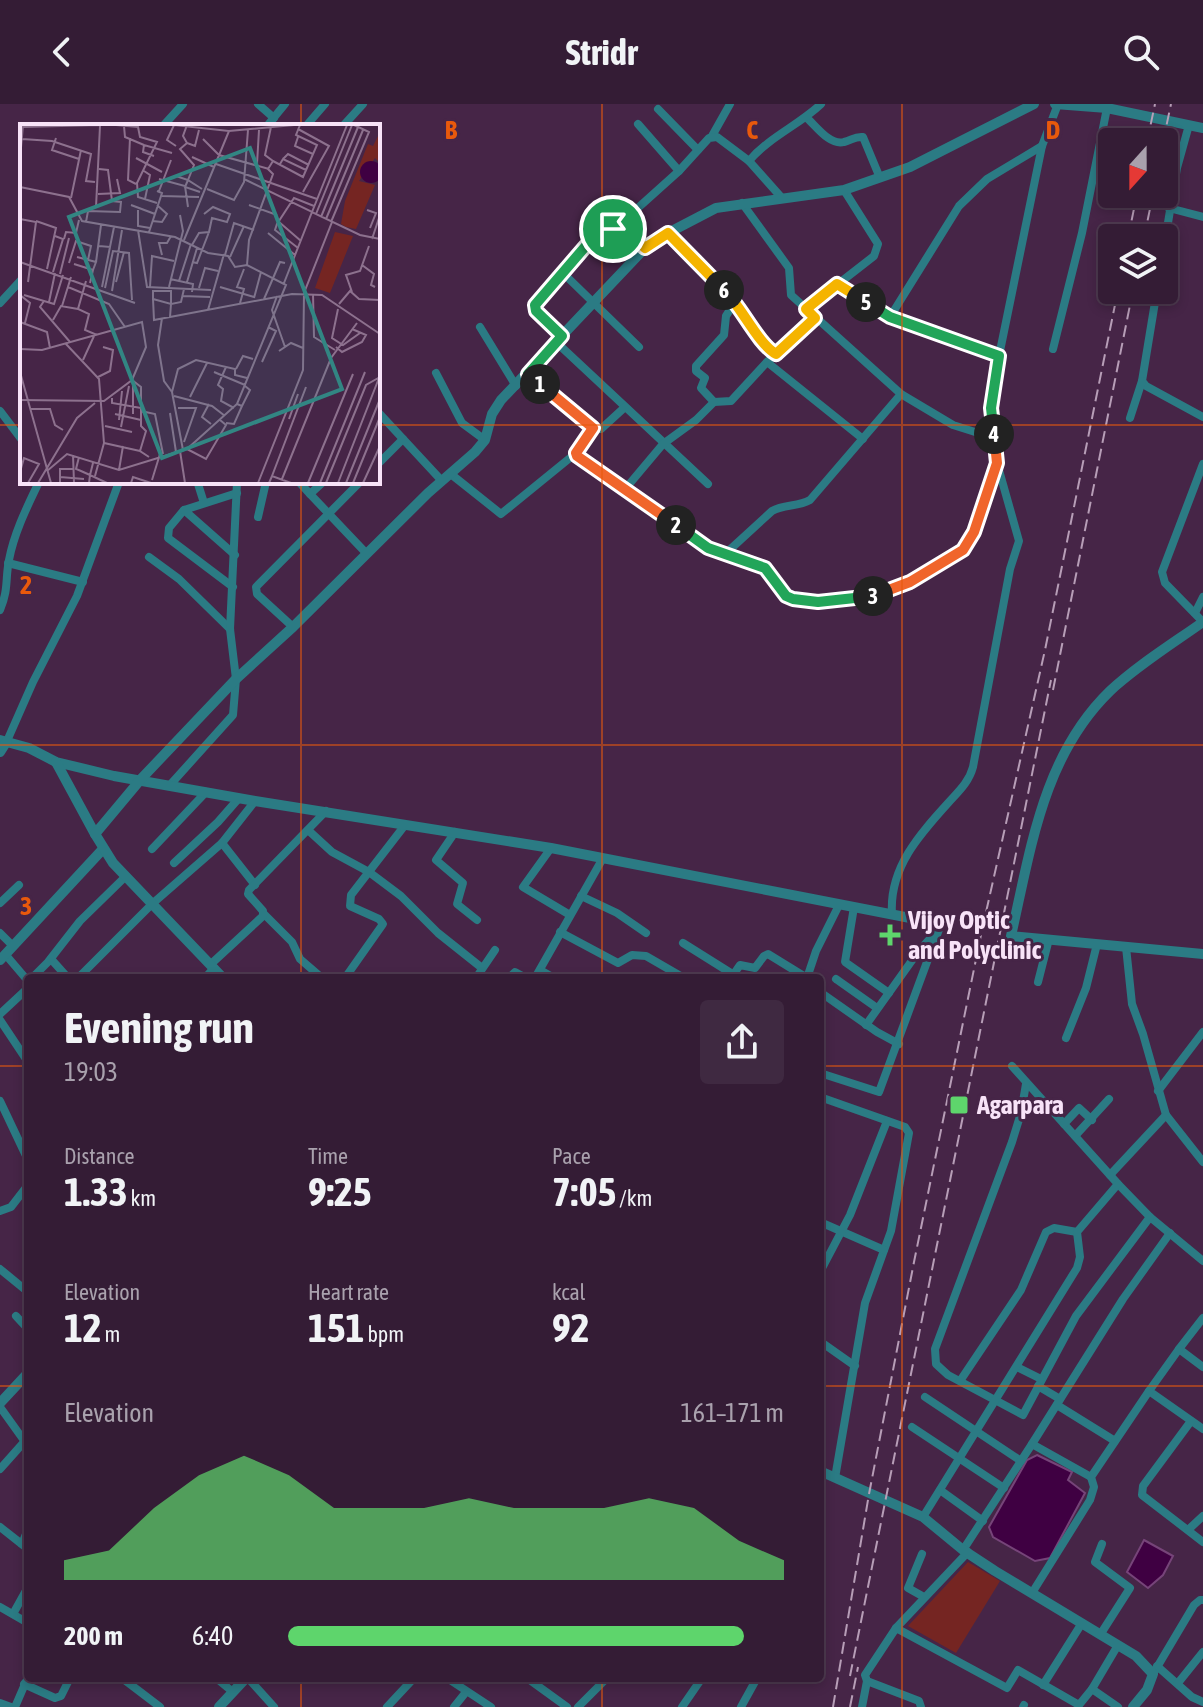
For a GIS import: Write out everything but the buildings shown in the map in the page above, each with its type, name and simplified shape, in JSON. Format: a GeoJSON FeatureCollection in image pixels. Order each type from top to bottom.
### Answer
{"type":"FeatureCollection","features":[{"type":"Feature","properties":{"kind":"street"},"geometry":{"type":"LineString","coordinates":[[165,124],[183,104]]}},
{"type":"Feature","properties":{"kind":"street"},"geometry":{"type":"LineString","coordinates":[[258,104],[274,118]]}},
{"type":"Feature","properties":{"kind":"street"},"geometry":{"type":"LineString","coordinates":[[269,124],[285,104]]}},
{"type":"Feature","properties":{"kind":"street"},"geometry":{"type":"LineString","coordinates":[[308,124],[325,104]]}},
{"type":"Feature","properties":{"kind":"street"},"geometry":{"type":"LineString","coordinates":[[348,104],[356,112]]}},
{"type":"Feature","properties":{"kind":"street"},"geometry":{"type":"LineString","coordinates":[[345,124],[363,104]]}},
{"type":"Feature","properties":{"kind":"street"},"geometry":{"type":"LineString","coordinates":[[708,484],[625,407],[559,339],[534,308],[603,226],[615,230],[623,226],[636,209],[679,171],[712,136],[730,104]]}},
{"type":"Feature","properties":{"kind":"street"},"geometry":{"type":"LineString","coordinates":[[749,161],[767,143],[821,104]]}},
{"type":"Feature","properties":{"kind":"street"},"geometry":{"type":"LineString","coordinates":[[95,834],[141,779],[236,679],[485,440],[496,407],[645,248],[716,208],[844,190],[910,167],[1034,104]]}},
{"type":"Feature","properties":{"kind":"street"},"geometry":{"type":"LineString","coordinates":[[892,914],[892,886],[906,855],[923,830],[967,782],[973,767],[1010,569],[1019,546],[997,463],[991,408],[1042,146],[1056,104],[1107,108],[1203,128]]}},
{"type":"Feature","properties":{"kind":"street"},"geometry":{"type":"LineString","coordinates":[[1053,349],[1082,233],[1107,108]]}},
{"type":"Feature","properties":{"kind":"street"},"geometry":{"type":"LineString","coordinates":[[658,109],[698,150]]}},
{"type":"Feature","properties":{"kind":"street"},"geometry":{"type":"LineString","coordinates":[[806,117],[828,138],[838,143],[863,137],[880,178]]}},
{"type":"Feature","properties":{"kind":"street"},"geometry":{"type":"LineString","coordinates":[[638,124],[679,171]]}},
{"type":"Feature","properties":{"kind":"street"},"geometry":{"type":"LineString","coordinates":[[1178,171],[1189,125]]}},
{"type":"Feature","properties":{"kind":"street"},"geometry":{"type":"LineString","coordinates":[[712,136],[749,161],[781,197]]}},
{"type":"Feature","properties":{"kind":"street"},"geometry":{"type":"LineString","coordinates":[[890,317],[959,206],[987,179],[1042,146]]}},
{"type":"Feature","properties":{"kind":"street"},"geometry":{"type":"LineString","coordinates":[[806,309],[874,256],[879,247],[844,190]]}},
{"type":"Feature","properties":{"kind":"street"},"geometry":{"type":"LineString","coordinates":[[742,203],[791,272],[789,292],[815,318],[901,394],[953,425],[994,438]]}},
{"type":"Feature","properties":{"kind":"street"},"geometry":{"type":"LineString","coordinates":[[1167,224],[1169,208],[1203,217]]}},
{"type":"Feature","properties":{"kind":"street"},"geometry":{"type":"LineString","coordinates":[[623,226],[645,248]]}},
{"type":"Feature","properties":{"kind":"street"},"geometry":{"type":"LineString","coordinates":[[668,233],[734,299],[766,346],[776,354]]}},
{"type":"Feature","properties":{"kind":"street"},"geometry":{"type":"LineString","coordinates":[[564,274],[639,347]]}},
{"type":"Feature","properties":{"kind":"street"},"geometry":{"type":"LineString","coordinates":[[0,303],[20,281]]}},
{"type":"Feature","properties":{"kind":"street"},"geometry":{"type":"LineString","coordinates":[[837,284],[890,317],[999,356]]}},
{"type":"Feature","properties":{"kind":"street"},"geometry":{"type":"LineString","coordinates":[[714,402],[701,388],[705,378],[696,371],[696,366],[724,335],[726,316],[734,299]]}},
{"type":"Feature","properties":{"kind":"street"},"geometry":{"type":"LineString","coordinates":[[1130,418],[1142,381],[1155,304]]}},
{"type":"Feature","properties":{"kind":"street"},"geometry":{"type":"LineString","coordinates":[[626,488],[663,444],[696,420],[714,402],[731,401],[767,362],[815,318]]}},
{"type":"Feature","properties":{"kind":"street"},"geometry":{"type":"LineString","coordinates":[[480,327],[516,386]]}},
{"type":"Feature","properties":{"kind":"street"},"geometry":{"type":"LineString","coordinates":[[767,362],[863,439]]}},
{"type":"Feature","properties":{"kind":"street"},"geometry":{"type":"LineString","coordinates":[[436,373],[462,423],[485,440]]}},
{"type":"Feature","properties":{"kind":"street"},"geometry":{"type":"LineString","coordinates":[[528,374],[593,428],[601,429],[625,407]]}},
{"type":"Feature","properties":{"kind":"street"},"geometry":{"type":"LineString","coordinates":[[1142,381],[1203,417]]}},
{"type":"Feature","properties":{"kind":"street"},"geometry":{"type":"LineString","coordinates":[[724,555],[772,511],[810,500],[901,394]]}},
{"type":"Feature","properties":{"kind":"street"},"geometry":{"type":"LineString","coordinates":[[0,411],[20,437]]}},
{"type":"Feature","properties":{"kind":"street"},"geometry":{"type":"LineString","coordinates":[[380,414],[447,478],[501,514],[576,453],[593,428]]}},
{"type":"Feature","properties":{"kind":"street"},"geometry":{"type":"LineString","coordinates":[[380,426],[386,420]]}},
{"type":"Feature","properties":{"kind":"street"},"geometry":{"type":"LineString","coordinates":[[380,462],[403,439]]}},
{"type":"Feature","properties":{"kind":"street"},"geometry":{"type":"LineString","coordinates":[[576,453],[708,548],[765,568],[786,596],[818,602],[877,595],[910,582],[963,550],[974,532],[997,463]]}},
{"type":"Feature","properties":{"kind":"street"},"geometry":{"type":"LineString","coordinates":[[1199,618],[1165,583],[1162,572],[1203,464]]}},
{"type":"Feature","properties":{"kind":"street"},"geometry":{"type":"LineString","coordinates":[[0,610],[9,584],[8,563],[25,511],[38,484]]}},
{"type":"Feature","properties":{"kind":"street"},"geometry":{"type":"LineString","coordinates":[[0,752],[83,582],[118,484]]}},
{"type":"Feature","properties":{"kind":"street"},"geometry":{"type":"LineString","coordinates":[[199,484],[204,503]]}},
{"type":"Feature","properties":{"kind":"street"},"geometry":{"type":"LineString","coordinates":[[170,785],[229,722],[236,703],[230,629],[237,484]]}},
{"type":"Feature","properties":{"kind":"street"},"geometry":{"type":"LineString","coordinates":[[258,517],[266,484]]}},
{"type":"Feature","properties":{"kind":"street"},"geometry":{"type":"LineString","coordinates":[[301,484],[366,553]]}},
{"type":"Feature","properties":{"kind":"street"},"geometry":{"type":"LineString","coordinates":[[310,494],[321,484]]}},
{"type":"Feature","properties":{"kind":"street"},"geometry":{"type":"LineString","coordinates":[[293,627],[257,594],[256,587],[358,484]]}},
{"type":"Feature","properties":{"kind":"street"},"geometry":{"type":"LineString","coordinates":[[233,587],[168,538],[169,528],[184,510],[237,493]]}},
{"type":"Feature","properties":{"kind":"street"},"geometry":{"type":"LineString","coordinates":[[184,510],[235,555]]}},
{"type":"Feature","properties":{"kind":"street"},"geometry":{"type":"LineString","coordinates":[[149,557],[179,579],[230,629]]}},
{"type":"Feature","properties":{"kind":"street"},"geometry":{"type":"LineString","coordinates":[[8,563],[83,582]]}},
{"type":"Feature","properties":{"kind":"street"},"geometry":{"type":"LineString","coordinates":[[1203,597],[1199,618],[1111,690],[1080,726],[1063,752],[1040,813],[1011,936],[1203,954]]}},
{"type":"Feature","properties":{"kind":"street"},"geometry":{"type":"LineString","coordinates":[[4,740],[56,762],[114,776],[551,848],[892,914],[939,927]]}},
{"type":"Feature","properties":{"kind":"street"},"geometry":{"type":"LineString","coordinates":[[56,762],[103,849],[125,877],[219,974]]}},
{"type":"Feature","properties":{"kind":"street"},"geometry":{"type":"LineString","coordinates":[[152,849],[206,792]]}},
{"type":"Feature","properties":{"kind":"street"},"geometry":{"type":"LineString","coordinates":[[174,863],[239,798]]}},
{"type":"Feature","properties":{"kind":"street"},"geometry":{"type":"LineString","coordinates":[[82,974],[152,904],[222,843],[255,801]]}},
{"type":"Feature","properties":{"kind":"street"},"geometry":{"type":"LineString","coordinates":[[317,974],[300,959],[292,942],[248,894],[326,811]]}},
{"type":"Feature","properties":{"kind":"street"},"geometry":{"type":"LineString","coordinates":[[348,974],[383,927],[382,921],[349,903],[354,889],[405,825]]}},
{"type":"Feature","properties":{"kind":"street"},"geometry":{"type":"LineString","coordinates":[[308,830],[332,852],[369,872],[401,896],[444,939],[482,968]]}},
{"type":"Feature","properties":{"kind":"street"},"geometry":{"type":"LineString","coordinates":[[455,832],[436,860],[463,883],[457,904],[477,920]]}},
{"type":"Feature","properties":{"kind":"street"},"geometry":{"type":"LineString","coordinates":[[222,843],[255,885]]}},
{"type":"Feature","properties":{"kind":"street"},"geometry":{"type":"LineString","coordinates":[[551,848],[523,887],[570,915]]}},
{"type":"Feature","properties":{"kind":"street"},"geometry":{"type":"LineString","coordinates":[[6,953],[103,849]]}},
{"type":"Feature","properties":{"kind":"street"},"geometry":{"type":"LineString","coordinates":[[538,974],[603,858]]}},
{"type":"Feature","properties":{"kind":"street"},"geometry":{"type":"LineString","coordinates":[[36,974],[80,921],[125,877]]}},
{"type":"Feature","properties":{"kind":"street"},"geometry":{"type":"LineString","coordinates":[[0,903],[19,885]]}},
{"type":"Feature","properties":{"kind":"street"},"geometry":{"type":"LineString","coordinates":[[581,896],[617,913],[646,933]]}},
{"type":"Feature","properties":{"kind":"street"},"geometry":{"type":"LineString","coordinates":[[808,974],[839,905]]}},
{"type":"Feature","properties":{"kind":"street"},"geometry":{"type":"LineString","coordinates":[[854,907],[845,962],[889,993]]}},
{"type":"Feature","properties":{"kind":"street"},"geometry":{"type":"LineString","coordinates":[[207,974],[264,914]]}},
{"type":"Feature","properties":{"kind":"street"},"geometry":{"type":"LineString","coordinates":[[866,1025],[939,927]]}},
{"type":"Feature","properties":{"kind":"street"},"geometry":{"type":"LineString","coordinates":[[824,1074],[879,1092],[939,927]]}},
{"type":"Feature","properties":{"kind":"street"},"geometry":{"type":"LineString","coordinates":[[560,932],[618,963],[632,955],[646,956],[677,974]]}},
{"type":"Feature","properties":{"kind":"street"},"geometry":{"type":"LineString","coordinates":[[0,933],[6,953],[25,974]]}},
{"type":"Feature","properties":{"kind":"street"},"geometry":{"type":"LineString","coordinates":[[1038,982],[1049,939]]}},
{"type":"Feature","properties":{"kind":"street"},"geometry":{"type":"LineString","coordinates":[[683,943],[729,974]]}},
{"type":"Feature","properties":{"kind":"street"},"geometry":{"type":"LineString","coordinates":[[1066,1038],[1086,988],[1097,944]]}},
{"type":"Feature","properties":{"kind":"street"},"geometry":{"type":"LineString","coordinates":[[1126,947],[1132,1004],[1166,1115],[1203,1162]]}},
{"type":"Feature","properties":{"kind":"street"},"geometry":{"type":"LineString","coordinates":[[478,974],[495,950]]}},
{"type":"Feature","properties":{"kind":"street"},"geometry":{"type":"LineString","coordinates":[[734,974],[742,964],[755,968],[768,954],[800,974]]}},
{"type":"Feature","properties":{"kind":"street"},"geometry":{"type":"LineString","coordinates":[[51,959],[64,974]]}},
{"type":"Feature","properties":{"kind":"street"},"geometry":{"type":"LineString","coordinates":[[836,979],[877,1008]]}},
{"type":"Feature","properties":{"kind":"street"},"geometry":{"type":"LineString","coordinates":[[24,992],[0,1017],[24,1056]]}},
{"type":"Feature","properties":{"kind":"street"},"geometry":{"type":"LineString","coordinates":[[824,995],[899,1044]]}},
{"type":"Feature","properties":{"kind":"street"},"geometry":{"type":"LineString","coordinates":[[1158,1091],[1203,1032]]}},
{"type":"Feature","properties":{"kind":"street"},"geometry":{"type":"LineString","coordinates":[[1012,1066],[1150,1217],[1203,1261]]}},
{"type":"Feature","properties":{"kind":"street"},"geometry":{"type":"LineString","coordinates":[[1026,1084],[1012,1142],[935,1349],[936,1364],[960,1381],[1023,1415],[1076,1316],[1150,1217]]}},
{"type":"Feature","properties":{"kind":"street"},"geometry":{"type":"LineString","coordinates":[[824,1098],[905,1127],[909,1133],[895,1215],[865,1303],[835,1478]]}},
{"type":"Feature","properties":{"kind":"street"},"geometry":{"type":"LineString","coordinates":[[1075,1136],[1109,1099]]}},
{"type":"Feature","properties":{"kind":"street"},"geometry":{"type":"LineString","coordinates":[[0,1101],[24,1152]]}},
{"type":"Feature","properties":{"kind":"street"},"geometry":{"type":"LineString","coordinates":[[1064,1124],[1079,1108],[1092,1120]]}},
{"type":"Feature","properties":{"kind":"street"},"geometry":{"type":"LineString","coordinates":[[1110,1175],[1166,1115]]}},
{"type":"Feature","properties":{"kind":"street"},"geometry":{"type":"LineString","coordinates":[[824,1265],[842,1233],[887,1121]]}},
{"type":"Feature","properties":{"kind":"street"},"geometry":{"type":"LineString","coordinates":[[923,1517],[1077,1268],[1080,1257],[1077,1232],[1118,1184]]}},
{"type":"Feature","properties":{"kind":"street"},"geometry":{"type":"LineString","coordinates":[[0,1211],[11,1207],[24,1190]]}},
{"type":"Feature","properties":{"kind":"street"},"geometry":{"type":"LineString","coordinates":[[824,1224],[884,1250]]}},
{"type":"Feature","properties":{"kind":"street"},"geometry":{"type":"LineString","coordinates":[[960,1381],[1021,1290],[1046,1232],[1054,1228],[1077,1232]]}},
{"type":"Feature","properties":{"kind":"street"},"geometry":{"type":"LineString","coordinates":[[862,1707],[867,1681],[865,1675],[896,1628],[966,1551],[1123,1299],[1170,1233]]}},
{"type":"Feature","properties":{"kind":"street"},"geometry":{"type":"LineString","coordinates":[[0,1269],[24,1289]]}},
{"type":"Feature","properties":{"kind":"street"},"geometry":{"type":"LineString","coordinates":[[16,1316],[24,1325]]}},
{"type":"Feature","properties":{"kind":"street"},"geometry":{"type":"LineString","coordinates":[[1091,1477],[1203,1318]]}},
{"type":"Feature","properties":{"kind":"street"},"geometry":{"type":"LineString","coordinates":[[824,1344],[855,1366]]}},
{"type":"Feature","properties":{"kind":"street"},"geometry":{"type":"LineString","coordinates":[[1179,1349],[1203,1367]]}},
{"type":"Feature","properties":{"kind":"street"},"geometry":{"type":"LineString","coordinates":[[1017,1367],[1040,1382],[1058,1402],[1115,1441]]}},
{"type":"Feature","properties":{"kind":"street"},"geometry":{"type":"LineString","coordinates":[[24,1378],[0,1405],[24,1441]]}},
{"type":"Feature","properties":{"kind":"street"},"geometry":{"type":"LineString","coordinates":[[1149,1391],[1203,1429]]}},
{"type":"Feature","properties":{"kind":"street"},"geometry":{"type":"LineString","coordinates":[[925,1397],[1021,1461]]}},
{"type":"Feature","properties":{"kind":"street"},"geometry":{"type":"LineString","coordinates":[[1191,1421],[1142,1491],[1147,1501],[1203,1542]]}},
{"type":"Feature","properties":{"kind":"street"},"geometry":{"type":"LineString","coordinates":[[912,1427],[1004,1488]]}},
{"type":"Feature","properties":{"kind":"street"},"geometry":{"type":"LineString","coordinates":[[1032,1444],[1091,1477],[1094,1487],[1090,1500],[1032,1593]]}},
{"type":"Feature","properties":{"kind":"street"},"geometry":{"type":"LineString","coordinates":[[0,1469],[24,1446]]}},
{"type":"Feature","properties":{"kind":"street"},"geometry":{"type":"LineString","coordinates":[[824,1473],[923,1517],[966,1551],[1136,1656],[1203,1702]]}},
{"type":"Feature","properties":{"kind":"street"},"geometry":{"type":"LineString","coordinates":[[940,1490],[983,1521]]}},
{"type":"Feature","properties":{"kind":"street"},"geometry":{"type":"LineString","coordinates":[[1189,1529],[1203,1516]]}},
{"type":"Feature","properties":{"kind":"street"},"geometry":{"type":"LineString","coordinates":[[0,1527],[24,1545]]}},
{"type":"Feature","properties":{"kind":"street"},"geometry":{"type":"LineString","coordinates":[[1100,1635],[1130,1588],[1095,1562],[1102,1544]]}},
{"type":"Feature","properties":{"kind":"street"},"geometry":{"type":"LineString","coordinates":[[922,1554],[908,1588],[924,1597]]}},
{"type":"Feature","properties":{"kind":"street"},"geometry":{"type":"LineString","coordinates":[[13,1614],[24,1594]]}},
{"type":"Feature","properties":{"kind":"street"},"geometry":{"type":"LineString","coordinates":[[1133,1707],[1147,1690],[1155,1670],[1194,1605],[1203,1600]]}},
{"type":"Feature","properties":{"kind":"street"},"geometry":{"type":"LineString","coordinates":[[0,1620],[1,1607],[24,1621]]}},
{"type":"Feature","properties":{"kind":"street"},"geometry":{"type":"LineString","coordinates":[[1043,1685],[1082,1623]]}},
{"type":"Feature","properties":{"kind":"street"},"geometry":{"type":"LineString","coordinates":[[896,1628],[1007,1688],[1018,1670],[1079,1705],[1118,1645]]}},
{"type":"Feature","properties":{"kind":"street"},"geometry":{"type":"LineString","coordinates":[[1178,1683],[1203,1652]]}},
{"type":"Feature","properties":{"kind":"street"},"geometry":{"type":"LineString","coordinates":[[867,1681],[919,1701],[921,1707]]}},
{"type":"Feature","properties":{"kind":"street"},"geometry":{"type":"LineString","coordinates":[[0,1703],[13,1707],[25,1682]]}},
{"type":"Feature","properties":{"kind":"street"},"geometry":{"type":"LineString","coordinates":[[29,1682],[55,1698],[61,1696],[68,1682]]}},
{"type":"Feature","properties":{"kind":"street"},"geometry":{"type":"LineString","coordinates":[[127,1682],[160,1707]]}},
{"type":"Feature","properties":{"kind":"street"},"geometry":{"type":"LineString","coordinates":[[221,1682],[233,1692]]}},
{"type":"Feature","properties":{"kind":"street"},"geometry":{"type":"LineString","coordinates":[[219,1707],[243,1682]]}},
{"type":"Feature","properties":{"kind":"street"},"geometry":{"type":"LineString","coordinates":[[250,1682],[269,1705]]}},
{"type":"Feature","properties":{"kind":"street"},"geometry":{"type":"LineString","coordinates":[[387,1707],[410,1682]]}},
{"type":"Feature","properties":{"kind":"street"},"geometry":{"type":"LineString","coordinates":[[452,1682],[491,1707]]}},
{"type":"Feature","properties":{"kind":"street"},"geometry":{"type":"LineString","coordinates":[[533,1682],[567,1707]]}},
{"type":"Feature","properties":{"kind":"street"},"geometry":{"type":"LineString","coordinates":[[578,1707],[603,1682]]}},
{"type":"Feature","properties":{"kind":"street"},"geometry":{"type":"LineString","coordinates":[[682,1707],[699,1682]]}},
{"type":"Feature","properties":{"kind":"street"},"geometry":{"type":"LineString","coordinates":[[741,1707],[755,1682]]}},
{"type":"Feature","properties":{"kind":"street"},"geometry":{"type":"LineString","coordinates":[[1092,1689],[1118,1707]]}},
{"type":"Feature","properties":{"kind":"street"},"geometry":{"type":"LineString","coordinates":[[454,1707],[466,1692]]}},
{"type":"Feature","properties":{"kind":"shaded area"},"geometry":{"type":"Polygon","coordinates":[[[1037,1455],[1072,1472],[1068,1480],[1085,1493],[1050,1558],[1035,1561],[993,1537],[989,1527],[1027,1460],[1037,1455]]]}},
{"type":"Feature","properties":{"kind":"shaded area"},"geometry":{"type":"Polygon","coordinates":[[[1144,1540],[1173,1556],[1163,1575],[1148,1588],[1127,1572],[1144,1540]]]}},
{"type":"Feature","properties":{"kind":"shaded area"},"geometry":{"type":"Polygon","coordinates":[[[968,1562],[1000,1581],[956,1653],[908,1626],[968,1562]]]}},
{"type":"Feature","properties":{"kind":"railway"},"geometry":{"type":"LineString","coordinates":[[1150,128],[1155,104]]}},
{"type":"Feature","properties":{"kind":"railway"},"geometry":{"type":"LineString","coordinates":[[1166,128],[1171,104]]}},
{"type":"Feature","properties":{"kind":"railway"},"geometry":{"type":"LineString","coordinates":[[1131,224],[1134,208]]}},
{"type":"Feature","properties":{"kind":"railway"},"geometry":{"type":"LineString","coordinates":[[1147,224],[1150,208]]}},
{"type":"Feature","properties":{"kind":"railway"},"geometry":{"type":"LineString","coordinates":[[833,1707],[869,1494],[914,1262],[982,930],[1045,650],[1115,304]]}},
{"type":"Feature","properties":{"kind":"railway"},"geometry":{"type":"LineString","coordinates":[[1053,690],[1130,304]]}},
{"type":"Feature","properties":{"kind":"railway"},"geometry":{"type":"LineString","coordinates":[[850,1676],[1051,680]]}},
{"type":"Feature","properties":{"kind":"railway"},"geometry":{"type":"LineString","coordinates":[[850,1707],[858,1667]]}},
{"type":"Feature","properties":{"kind":"place","name":"Vijoy Optic and Polyclinic"},"geometry":{"type":"Point","coordinates":[890,935]}},
{"type":"Feature","properties":{"kind":"place","name":"Agarpara"},"geometry":{"type":"Point","coordinates":[959,1105]}},
{"type":"Feature","properties":{"kind":"route"},"geometry":{"type":"LineString","coordinates":[[603,226],[613,229],[623,226],[645,248],[668,233],[734,299],[769,350],[776,354],[815,318],[806,309],[837,284],[890,317],[999,356],[991,408],[997,463],[974,532],[963,550],[910,582],[877,595],[818,602],[793,599],[786,596],[765,568],[708,548],[577,456],[576,453],[592,431],[591,424],[528,374],[562,336],[534,308],[603,226]]}}]}
